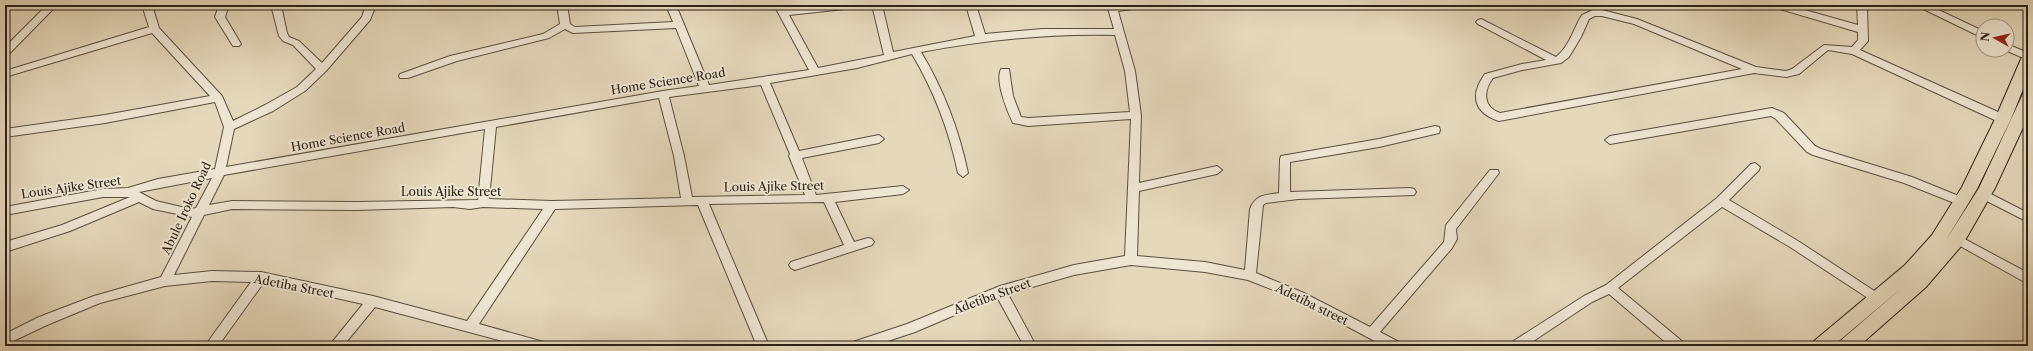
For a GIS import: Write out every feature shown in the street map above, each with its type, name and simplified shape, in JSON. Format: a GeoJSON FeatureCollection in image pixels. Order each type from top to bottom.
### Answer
{"type":"FeatureCollection","features":[{"type":"Feature","properties":{"kind":"highway"},"geometry":{"type":"LineString","coordinates":[[1820,346],[1911,270],[1931,248],[1962,202],[2003,119],[2028,58]]}},
{"type":"Feature","properties":{"kind":"highway"},"geometry":{"type":"LineString","coordinates":[[1846,346],[1925,276],[1956,239],[1983,194],[2006,150],[2028,98]]}},
{"type":"Feature","properties":{"kind":"street"},"geometry":{"type":"LineString","coordinates":[[5,53],[52,5]]}},
{"type":"Feature","properties":{"kind":"street","name":"Abule Iroko Road"},"geometry":{"type":"LineString","coordinates":[[147,5],[154,29],[218,98],[226,115],[228,127],[220,172],[202,211],[165,281]]}},
{"type":"Feature","properties":{"kind":"street"},"geometry":{"type":"LineString","coordinates":[[224,5],[220,17],[236,44]]}},
{"type":"Feature","properties":{"kind":"street"},"geometry":{"type":"LineString","coordinates":[[276,5],[282,34],[286,39],[296,43],[322,69]]}},
{"type":"Feature","properties":{"kind":"street"},"geometry":{"type":"LineString","coordinates":[[228,127],[284,100],[302,89],[322,69],[367,18],[371,5]]}},
{"type":"Feature","properties":{"kind":"street"},"geometry":{"type":"LineString","coordinates":[[562,5],[565,25],[573,30],[584,31],[678,25]]}},
{"type":"Feature","properties":{"kind":"street"},"geometry":{"type":"LineString","coordinates":[[671,5],[705,87]]}},
{"type":"Feature","properties":{"kind":"street"},"geometry":{"type":"LineString","coordinates":[[815,72],[782,9],[854,5]]}},
{"type":"Feature","properties":{"kind":"street"},"geometry":{"type":"LineString","coordinates":[[876,5],[889,56]]}},
{"type":"Feature","properties":{"kind":"street"},"geometry":{"type":"LineString","coordinates":[[971,5],[981,38]]}},
{"type":"Feature","properties":{"kind":"street"},"geometry":{"type":"LineString","coordinates":[[1131,260],[1136,115],[1130,71],[1112,7],[1139,5]]}},
{"type":"Feature","properties":{"kind":"street"},"geometry":{"type":"LineString","coordinates":[[1776,5],[1863,30]]}},
{"type":"Feature","properties":{"kind":"street"},"geometry":{"type":"LineString","coordinates":[[1854,51],[1863,40],[1862,5]]}},
{"type":"Feature","properties":{"kind":"street"},"geometry":{"type":"LineString","coordinates":[[1920,5],[1937,8],[1975,30]]}},
{"type":"Feature","properties":{"kind":"street"},"geometry":{"type":"LineString","coordinates":[[1754,70],[1499,117],[1488,113],[1484,108],[1481,96],[1482,87],[1489,76],[1557,61],[1565,55],[1578,35],[1585,18],[1593,13],[1602,13],[1637,22],[1754,70],[1786,74],[1795,72],[1827,47],[1854,51],[2003,119]]}},
{"type":"Feature","properties":{"kind":"street"},"geometry":{"type":"LineString","coordinates":[[1480,22],[1557,61]]}},
{"type":"Feature","properties":{"kind":"street"},"geometry":{"type":"LineString","coordinates":[[404,76],[454,58],[546,36],[565,25]]}},
{"type":"Feature","properties":{"kind":"street"},"geometry":{"type":"LineString","coordinates":[[5,74],[154,29]]}},
{"type":"Feature","properties":{"kind":"street","name":"Home Science Road"},"geometry":{"type":"LineString","coordinates":[[130,192],[137,188],[158,183],[491,124],[705,87],[764,81],[857,65],[915,50],[981,38],[1042,32],[1120,32]]}},
{"type":"Feature","properties":{"kind":"street"},"geometry":{"type":"LineString","coordinates":[[915,50],[928,70],[947,113],[959,150],[963,172]]}},
{"type":"Feature","properties":{"kind":"street"},"geometry":{"type":"LineString","coordinates":[[2015,51],[2028,58]]}},
{"type":"Feature","properties":{"kind":"street"},"geometry":{"type":"LineString","coordinates":[[1005,70],[1006,90],[1010,108],[1016,120],[1028,122],[1136,115]]}},
{"type":"Feature","properties":{"kind":"street"},"geometry":{"type":"LineString","coordinates":[[764,81],[776,106],[794,156],[812,198]]}},
{"type":"Feature","properties":{"kind":"street"},"geometry":{"type":"LineString","coordinates":[[663,94],[679,156],[687,202]]}},
{"type":"Feature","properties":{"kind":"street"},"geometry":{"type":"LineString","coordinates":[[5,133],[105,119],[218,98]]}},
{"type":"Feature","properties":{"kind":"street"},"geometry":{"type":"LineString","coordinates":[[1610,140],[1772,112],[1780,116],[1807,145],[1817,152],[1908,180],[1962,202]]}},
{"type":"Feature","properties":{"kind":"street"},"geometry":{"type":"LineString","coordinates":[[483,203],[491,124]]}},
{"type":"Feature","properties":{"kind":"street"},"geometry":{"type":"LineString","coordinates":[[1284,197],[1285,159],[1380,143],[1435,130]]}},
{"type":"Feature","properties":{"kind":"street"},"geometry":{"type":"LineString","coordinates":[[794,156],[879,139]]}},
{"type":"Feature","properties":{"kind":"street"},"geometry":{"type":"LineString","coordinates":[[1516,346],[1588,300],[1610,288],[1721,200],[1755,167]]}},
{"type":"Feature","properties":{"kind":"street"},"geometry":{"type":"LineString","coordinates":[[1133,188],[1165,183],[1188,174],[1217,170]]}},
{"type":"Feature","properties":{"kind":"street"},"geometry":{"type":"LineString","coordinates":[[1370,334],[1448,245],[1451,240],[1450,228],[1494,173]]}},
{"type":"Feature","properties":{"kind":"street","name":"Louis Ajike Street"},"geometry":{"type":"LineString","coordinates":[[5,211],[104,193],[130,192],[153,205],[179,212],[190,213],[232,205],[356,206],[483,203],[552,205],[687,202],[702,200],[828,199],[903,190]]}},
{"type":"Feature","properties":{"kind":"street"},"geometry":{"type":"LineString","coordinates":[[1250,276],[1256,210],[1258,203],[1263,199],[1410,192]]}},
{"type":"Feature","properties":{"kind":"street"},"geometry":{"type":"LineString","coordinates":[[1983,194],[2028,218]]}},
{"type":"Feature","properties":{"kind":"street"},"geometry":{"type":"LineString","coordinates":[[5,247],[66,228],[141,197]]}},
{"type":"Feature","properties":{"kind":"street"},"geometry":{"type":"LineString","coordinates":[[828,199],[851,247]]}},
{"type":"Feature","properties":{"kind":"street"},"geometry":{"type":"LineString","coordinates":[[702,200],[763,346]]}},
{"type":"Feature","properties":{"kind":"street"},"geometry":{"type":"LineString","coordinates":[[1721,200],[1794,244],[1878,299]]}},
{"type":"Feature","properties":{"kind":"street"},"geometry":{"type":"LineString","coordinates":[[470,327],[552,205]]}},
{"type":"Feature","properties":{"kind":"street"},"geometry":{"type":"LineString","coordinates":[[1956,239],[2028,279]]}},
{"type":"Feature","properties":{"kind":"street"},"geometry":{"type":"LineString","coordinates":[[795,266],[868,242]]}},
{"type":"Feature","properties":{"kind":"street","name":"Adetiba street"},"geometry":{"type":"LineString","coordinates":[[1131,260],[1205,267],[1250,276],[1300,296],[1395,346]]}},
{"type":"Feature","properties":{"kind":"street","name":"Adetiba Street"},"geometry":{"type":"LineString","coordinates":[[857,346],[911,328],[1000,292],[1074,270],[1131,260]]}},
{"type":"Feature","properties":{"kind":"street","name":"Adetiba Street"},"geometry":{"type":"LineString","coordinates":[[5,340],[43,321],[98,299],[165,281],[212,276],[261,277],[373,301],[540,346]]}},
{"type":"Feature","properties":{"kind":"street"},"geometry":{"type":"LineString","coordinates":[[211,346],[261,277]]}},
{"type":"Feature","properties":{"kind":"street"},"geometry":{"type":"LineString","coordinates":[[1610,288],[1679,346]]}},
{"type":"Feature","properties":{"kind":"street"},"geometry":{"type":"LineString","coordinates":[[1000,292],[1030,346]]}},
{"type":"Feature","properties":{"kind":"street"},"geometry":{"type":"LineString","coordinates":[[335,346],[373,301]]}}]}
